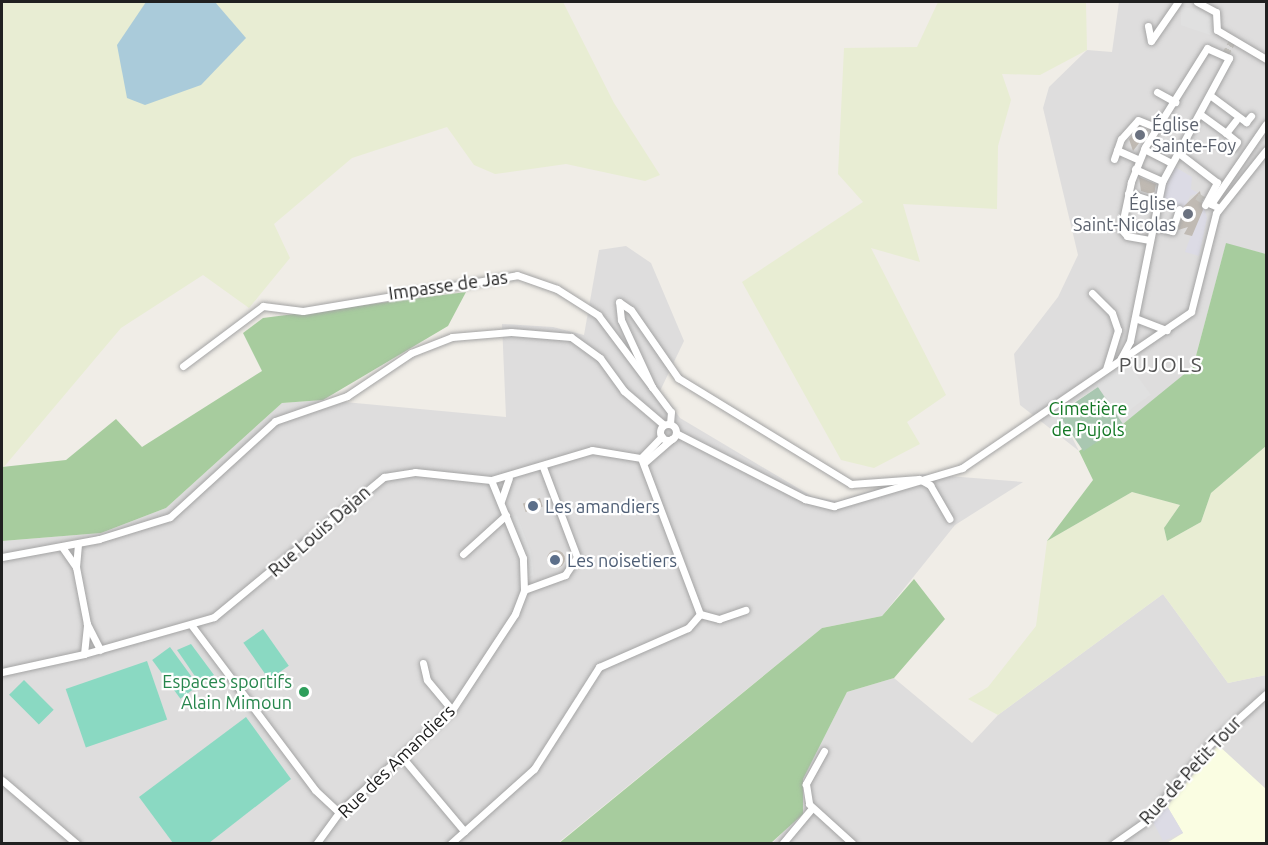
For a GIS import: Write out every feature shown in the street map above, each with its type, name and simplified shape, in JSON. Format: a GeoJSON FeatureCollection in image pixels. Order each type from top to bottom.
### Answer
{"type":"FeatureCollection","features":[{"type":"Feature","properties":{"kind":"street"},"geometry":{"type":"LineString","coordinates":[[1148,26],[1150,40],[1178,2]]}},
{"type":"Feature","properties":{"kind":"street"},"geometry":{"type":"LineString","coordinates":[[1197,2],[1216,12],[1217,30],[1266,59]]}},
{"type":"Feature","properties":{"kind":"street"},"geometry":{"type":"LineString","coordinates":[[1120,362],[1135,318],[1150,240],[1156,201],[1162,181],[1177,147],[1211,96],[1229,58],[1207,48],[1144,149],[1135,169],[1121,229],[1127,236],[1150,240]]}},
{"type":"Feature","properties":{"kind":"street"},"geometry":{"type":"LineString","coordinates":[[1157,92],[1175,102]]}},
{"type":"Feature","properties":{"kind":"street"},"geometry":{"type":"LineString","coordinates":[[1211,96],[1246,122],[1251,116]]}},
{"type":"Feature","properties":{"kind":"street"},"geometry":{"type":"LineString","coordinates":[[1200,114],[1237,142],[1233,148]]}},
{"type":"Feature","properties":{"kind":"street"},"geometry":{"type":"LineString","coordinates":[[1114,159],[1117,150],[1138,120],[1157,131]]}},
{"type":"Feature","properties":{"kind":"street"},"geometry":{"type":"LineString","coordinates":[[1226,133],[1236,120]]}},
{"type":"Feature","properties":{"kind":"street"},"geometry":{"type":"LineString","coordinates":[[1208,202],[1266,124]]}},
{"type":"Feature","properties":{"kind":"street"},"geometry":{"type":"LineString","coordinates":[[1177,147],[1216,181],[1208,202]]}},
{"type":"Feature","properties":{"kind":"street"},"geometry":{"type":"LineString","coordinates":[[1144,149],[1171,163]]}},
{"type":"Feature","properties":{"kind":"street"},"geometry":{"type":"LineString","coordinates":[[1117,150],[1139,160]]}},
{"type":"Feature","properties":{"kind":"street"},"geometry":{"type":"LineString","coordinates":[[662,436],[674,436],[819,504],[841,506],[924,482],[974,462],[1167,330],[1196,304],[1219,208],[1266,150]]}},
{"type":"Feature","properties":{"kind":"street"},"geometry":{"type":"LineString","coordinates":[[1135,169],[1162,181]]}},
{"type":"Feature","properties":{"kind":"street"},"geometry":{"type":"LineString","coordinates":[[1128,193],[1156,201]]}},
{"type":"Feature","properties":{"kind":"street"},"geometry":{"type":"LineString","coordinates":[[1208,202],[1219,208]]}},
{"type":"Feature","properties":{"kind":"street"},"geometry":{"type":"LineString","coordinates":[[1152,226],[1172,231],[1179,209]]}},
{"type":"Feature","properties":{"kind":"street","name":"Impasse de Jas"},"geometry":{"type":"LineString","coordinates":[[183,366],[263,306],[303,311],[517,275],[557,289],[598,315],[652,387]]}},
{"type":"Feature","properties":{"kind":"street"},"geometry":{"type":"LineString","coordinates":[[1092,293],[1112,313],[1118,330],[1104,372]]}},
{"type":"Feature","properties":{"kind":"street"},"geometry":{"type":"LineString","coordinates":[[643,460],[662,436],[671,412],[652,387],[621,320],[619,302],[631,310],[678,378],[851,484],[924,482]]}},
{"type":"Feature","properties":{"kind":"street"},"geometry":{"type":"LineString","coordinates":[[1135,318],[1167,330]]}},
{"type":"Feature","properties":{"kind":"street"},"geometry":{"type":"LineString","coordinates":[[2,557],[78,544],[170,517],[275,421],[347,396],[411,353],[452,337],[511,332],[572,337],[595,354],[624,391],[667,424],[674,436]]}},
{"type":"Feature","properties":{"kind":"street"},"geometry":{"type":"LineString","coordinates":[[643,460],[674,436]]}},
{"type":"Feature","properties":{"kind":"street","name":"Rue Louis Dajan"},"geometry":{"type":"LineString","coordinates":[[2,672],[84,654],[192,626],[243,597],[320,527],[384,477],[415,472],[491,480],[509,478],[592,450],[643,460]]}},
{"type":"Feature","properties":{"kind":"street"},"geometry":{"type":"LineString","coordinates":[[643,460],[700,614]]}},
{"type":"Feature","properties":{"kind":"street"},"geometry":{"type":"LineString","coordinates":[[524,590],[565,575],[577,557],[543,467]]}},
{"type":"Feature","properties":{"kind":"street"},"geometry":{"type":"LineString","coordinates":[[501,502],[509,478]]}},
{"type":"Feature","properties":{"kind":"street","name":"Rue des Amandiers"},"geometry":{"type":"LineString","coordinates":[[316,843],[339,812],[452,710],[515,614],[524,590],[523,558],[491,480]]}},
{"type":"Feature","properties":{"kind":"street"},"geometry":{"type":"LineString","coordinates":[[924,482],[950,519]]}},
{"type":"Feature","properties":{"kind":"street"},"geometry":{"type":"LineString","coordinates":[[463,554],[506,515]]}},
{"type":"Feature","properties":{"kind":"street"},"geometry":{"type":"LineString","coordinates":[[78,544],[76,567],[87,624],[100,650]]}},
{"type":"Feature","properties":{"kind":"street"},"geometry":{"type":"LineString","coordinates":[[62,547],[76,567]]}},
{"type":"Feature","properties":{"kind":"street"},"geometry":{"type":"LineString","coordinates":[[700,614],[719,619],[745,610]]}},
{"type":"Feature","properties":{"kind":"street"},"geometry":{"type":"LineString","coordinates":[[450,843],[534,769],[598,667],[688,628],[700,614]]}},
{"type":"Feature","properties":{"kind":"street"},"geometry":{"type":"LineString","coordinates":[[84,654],[87,624]]}},
{"type":"Feature","properties":{"kind":"street"},"geometry":{"type":"LineString","coordinates":[[192,626],[315,790],[339,812]]}},
{"type":"Feature","properties":{"kind":"street"},"geometry":{"type":"LineString","coordinates":[[423,663],[427,680],[452,710]]}},
{"type":"Feature","properties":{"kind":"street","name":"Rue de Petit Tour"},"geometry":{"type":"LineString","coordinates":[[1113,843],[1146,821],[1210,744],[1266,694]]}},
{"type":"Feature","properties":{"kind":"street"},"geometry":{"type":"LineString","coordinates":[[824,751],[806,784],[812,808],[853,843]]}},
{"type":"Feature","properties":{"kind":"street"},"geometry":{"type":"LineString","coordinates":[[402,757],[464,831]]}},
{"type":"Feature","properties":{"kind":"street"},"geometry":{"type":"LineString","coordinates":[[2,780],[77,843]]}},
{"type":"Feature","properties":{"kind":"street"},"geometry":{"type":"LineString","coordinates":[[782,843],[812,808]]}},
{"type":"Feature","properties":{"kind":"shaded area"},"geometry":{"type":"Polygon","coordinates":[[[2,2],[563,2],[614,103],[660,175],[645,181],[566,164],[495,174],[474,165],[447,127],[352,158],[274,224],[290,258],[249,308],[203,275],[121,328],[3,468],[2,2]]]}},
{"type":"Feature","properties":{"kind":"shaded area"},"geometry":{"type":"Polygon","coordinates":[[[938,2],[1086,2],[1087,50],[1040,75],[1002,74],[1011,100],[998,146],[997,209],[903,204],[920,262],[871,248],[946,395],[907,422],[920,444],[874,468],[841,460],[742,282],[863,202],[838,174],[844,48],[917,47],[938,2]]]}},
{"type":"Feature","properties":{"kind":"shaded area"},"geometry":{"type":"Polygon","coordinates":[[[1119,2],[1266,2],[1266,254],[1226,244],[1193,367],[1158,398],[1123,424],[1098,387],[1059,412],[1079,451],[1020,405],[1014,354],[1058,297],[1078,255],[1043,108],[1049,87],[1087,50],[1112,52],[1119,2]]]}},
{"type":"Feature","properties":{"kind":"shaded area"},"geometry":{"type":"Polygon","coordinates":[[[1181,7],[1211,11],[1217,18],[1210,35],[1181,25],[1181,7]]]}},
{"type":"Feature","properties":{"kind":"shaded area"},"geometry":{"type":"Polygon","coordinates":[[[1170,164],[1192,177],[1191,189],[1198,193],[1190,196],[1184,210],[1152,199],[1170,164]]]}},
{"type":"Feature","properties":{"kind":"shaded area"},"geometry":{"type":"Polygon","coordinates":[[[1203,203],[1207,218],[1199,256],[1185,252],[1203,203]]]}},
{"type":"Feature","properties":{"kind":"shaded area"},"geometry":{"type":"Polygon","coordinates":[[[626,246],[651,263],[684,341],[660,391],[680,418],[813,497],[838,501],[923,474],[1023,482],[955,525],[882,616],[822,628],[558,843],[2,844],[2,541],[101,533],[166,508],[282,403],[323,400],[506,417],[502,324],[553,327],[584,335],[599,250],[626,246]]]}},
{"type":"Feature","properties":{"kind":"shaded area"},"geometry":{"type":"Polygon","coordinates":[[[1125,359],[1151,395],[1120,417],[1094,381],[1125,359]]]}},
{"type":"Feature","properties":{"kind":"shaded area"},"geometry":{"type":"Polygon","coordinates":[[[1266,446],[1266,675],[1228,683],[1163,594],[998,715],[968,699],[988,687],[1036,626],[1047,541],[1132,492],[1180,505],[1164,528],[1167,541],[1201,522],[1211,493],[1266,446]]]}},
{"type":"Feature","properties":{"kind":"shaded area"},"geometry":{"type":"Polygon","coordinates":[[[517,515],[531,552],[534,575],[528,577],[511,518],[517,515]]]}},
{"type":"Feature","properties":{"kind":"shaded area"},"geometry":{"type":"Polygon","coordinates":[[[1163,594],[1228,683],[1266,675],[1266,843],[771,844],[802,814],[802,779],[847,692],[894,678],[972,743],[998,715],[1163,594]]]}},
{"type":"Feature","properties":{"kind":"shaded area"},"geometry":{"type":"Polygon","coordinates":[[[1218,745],[1266,789],[1266,843],[1165,844],[1183,833],[1167,806],[1218,745]]]}},
{"type":"Feature","properties":{"kind":"shaded area"},"geometry":{"type":"Polygon","coordinates":[[[1167,806],[1183,833],[1163,841],[1153,822],[1167,806]]]}},
{"type":"Feature","properties":{"kind":"green space"},"geometry":{"type":"Polygon","coordinates":[[[1226,243],[1266,254],[1266,446],[1211,493],[1201,522],[1167,541],[1164,528],[1180,505],[1132,492],[1047,541],[1093,480],[1079,451],[1123,424],[1193,367],[1226,243]]]}},
{"type":"Feature","properties":{"kind":"green space"},"geometry":{"type":"Polygon","coordinates":[[[466,292],[448,326],[323,400],[282,403],[166,508],[101,533],[2,541],[2,467],[66,460],[116,419],[142,447],[262,371],[243,333],[263,318],[466,292]]]}},
{"type":"Feature","properties":{"kind":"green space","name":"Cimetière de Pujols"},"geometry":{"type":"Polygon","coordinates":[[[1098,387],[1123,424],[1083,451],[1058,414],[1098,387]]]}},
{"type":"Feature","properties":{"kind":"green space"},"geometry":{"type":"Polygon","coordinates":[[[914,579],[945,619],[894,678],[847,692],[803,779],[803,814],[771,843],[558,844],[822,628],[882,616],[914,579]]]}},
{"type":"Feature","properties":{"kind":"green space"},"geometry":{"type":"Polygon","coordinates":[[[263,629],[289,666],[269,680],[243,643],[263,629]]]}},
{"type":"Feature","properties":{"kind":"green space"},"geometry":{"type":"Polygon","coordinates":[[[191,644],[214,675],[201,685],[177,650],[191,644]]]}},
{"type":"Feature","properties":{"kind":"green space"},"geometry":{"type":"Polygon","coordinates":[[[170,647],[198,686],[180,699],[152,660],[170,647]]]}},
{"type":"Feature","properties":{"kind":"green space"},"geometry":{"type":"Polygon","coordinates":[[[147,661],[167,720],[86,748],[66,689],[147,661]]]}},
{"type":"Feature","properties":{"kind":"green space"},"geometry":{"type":"Polygon","coordinates":[[[24,680],[54,710],[39,725],[9,695],[24,680]]]}},
{"type":"Feature","properties":{"kind":"green space"},"geometry":{"type":"Polygon","coordinates":[[[246,717],[291,779],[209,843],[173,843],[139,797],[246,717]]]}},
{"type":"Feature","properties":{"kind":"water"},"geometry":{"type":"Polygon","coordinates":[[[146,2],[215,2],[246,38],[201,85],[145,105],[127,98],[117,45],[146,2]]]}},
{"type":"Feature","properties":{"kind":"building"},"geometry":{"type":"Polygon","coordinates":[[[1140,127],[1149,130],[1133,151],[1129,139],[1140,127]]]}},
{"type":"Feature","properties":{"kind":"building"},"geometry":{"type":"Polygon","coordinates":[[[1139,177],[1156,184],[1154,195],[1141,191],[1139,177]]]}},
{"type":"Feature","properties":{"kind":"building","name":"Église Saint-Nicolas"},"geometry":{"type":"Polygon","coordinates":[[[1200,191],[1203,210],[1192,236],[1184,234],[1188,227],[1178,230],[1184,206],[1200,191]]]}},
{"type":"Feature","properties":{"kind":"building","name":"Les amandiers"},"geometry":{"type":"Polygon","coordinates":[[[540,498],[543,507],[526,512],[523,504],[540,498]]]}},
{"type":"Feature","properties":{"kind":"building","name":"Les noisetiers"},"geometry":{"type":"Polygon","coordinates":[[[556,550],[562,553],[565,559],[562,565],[556,568],[550,565],[547,559],[550,553],[556,550]]]}},
{"type":"Feature","properties":{"kind":"tunnel"},"geometry":{"type":"LineString","coordinates":[[1225,55],[1233,40]]}},
{"type":"Feature","properties":{"kind":"tunnel"},"geometry":{"type":"LineString","coordinates":[[1197,196],[1204,200]]}},
{"type":"Feature","properties":{"kind":"place","name":"Église Sainte-Foy"},"geometry":{"type":"Point","coordinates":[1140,135]}},
{"type":"Feature","properties":{"kind":"place","name":"Église Saint-Nicolas"},"geometry":{"type":"Point","coordinates":[1188,214]}},
{"type":"Feature","properties":{"kind":"place","name":"Les amandiers"},"geometry":{"type":"Point","coordinates":[533,506]}},
{"type":"Feature","properties":{"kind":"place","name":"Les noisetiers"},"geometry":{"type":"Point","coordinates":[555,560]}},
{"type":"Feature","properties":{"kind":"place","name":"Espaces sportifs Alain Mimoun"},"geometry":{"type":"Point","coordinates":[304,692]}},
{"type":"Feature","properties":{"kind":"district","name":"PUJOLS"},"geometry":{"type":"Point","coordinates":[1161,364]}}]}
